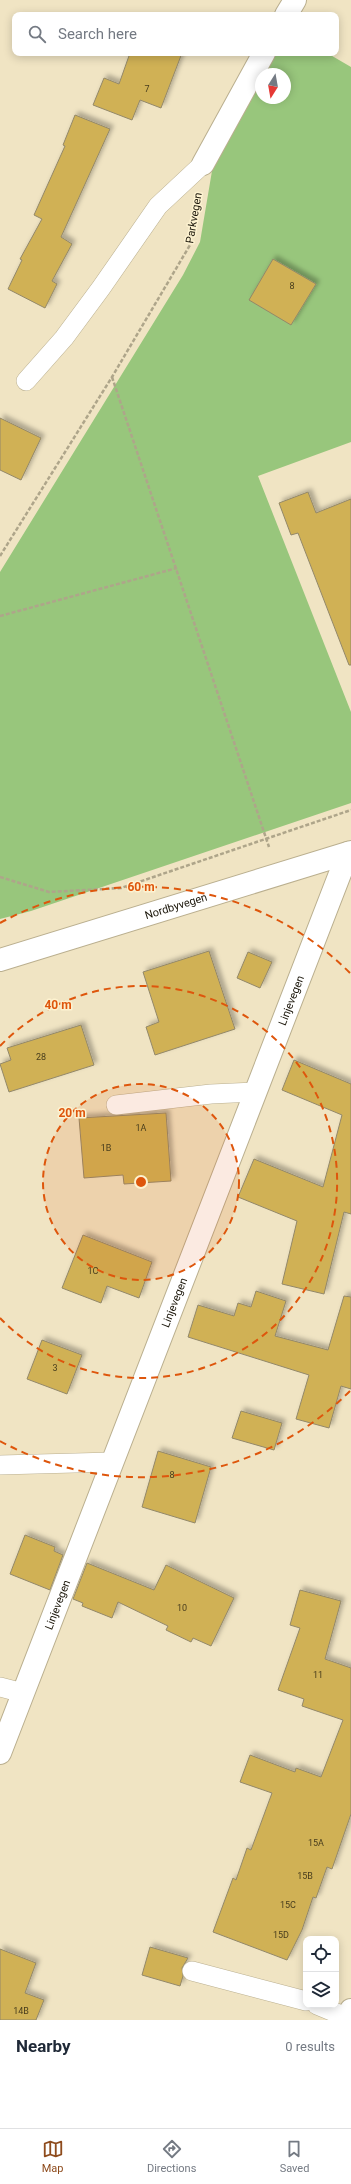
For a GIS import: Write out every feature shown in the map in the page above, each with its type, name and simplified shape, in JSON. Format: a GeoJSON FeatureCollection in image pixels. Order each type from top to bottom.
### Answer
{"type":"FeatureCollection","features":[{"type":"Feature","properties":{"kind":"street"},"geometry":{"type":"LineString","coordinates":[[288,12],[295,0]]}},
{"type":"Feature","properties":{"kind":"street"},"geometry":{"type":"LineString","coordinates":[[203,164],[262,56]]}},
{"type":"Feature","properties":{"kind":"street","name":"Nordbyvegen"},"geometry":{"type":"LineString","coordinates":[[0,960],[350,852]]}},
{"type":"Feature","properties":{"kind":"street","name":"Linjevegen"},"geometry":{"type":"LineString","coordinates":[[0,1753],[255,1092],[350,852]]}},
{"type":"Feature","properties":{"kind":"lane"},"geometry":{"type":"LineString","coordinates":[[26,381],[64,338],[158,206],[203,164]]}},
{"type":"Feature","properties":{"kind":"lane"},"geometry":{"type":"LineString","coordinates":[[116,1105],[211,1094],[255,1092]]}},
{"type":"Feature","properties":{"kind":"lane"},"geometry":{"type":"LineString","coordinates":[[0,1465],[112,1462]]}},
{"type":"Feature","properties":{"kind":"lane"},"geometry":{"type":"LineString","coordinates":[[0,1687],[23,1693]]}},
{"type":"Feature","properties":{"kind":"lane"},"geometry":{"type":"LineString","coordinates":[[192,1971],[303,2000]]}},
{"type":"Feature","properties":{"kind":"lane"},"geometry":{"type":"LineString","coordinates":[[325,2008],[348,2016]]}},
{"type":"Feature","properties":{"kind":"path","name":"Parkvegen"},"geometry":{"type":"LineString","coordinates":[[0,556],[112,377],[190,245],[203,164]]}},
{"type":"Feature","properties":{"kind":"path"},"geometry":{"type":"LineString","coordinates":[[112,377],[279,875]]}},
{"type":"Feature","properties":{"kind":"path"},"geometry":{"type":"LineString","coordinates":[[0,616],[177,568]]}},
{"type":"Feature","properties":{"kind":"path"},"geometry":{"type":"LineString","coordinates":[[0,878],[49,892],[121,888],[351,810]]}},
{"type":"Feature","properties":{"kind":"green space"},"geometry":{"type":"Polygon","coordinates":[[[274,56],[332,56],[351,67],[351,442],[258,476],[351,712],[351,803],[31,911],[0,919],[0,572],[183,275],[200,242],[213,165],[255,91],[255,104],[291,104],[291,68],[267,68],[274,56]]]}},
{"type":"Feature","properties":{"kind":"building"},"geometry":{"type":"Polygon","coordinates":[[[129,56],[181,56],[161,108],[140,100],[132,120],[93,105],[104,78],[119,84],[129,56]]]}},
{"type":"Feature","properties":{"kind":"building"},"geometry":{"type":"Polygon","coordinates":[[[75,115],[110,129],[61,237],[72,244],[52,281],[57,284],[45,308],[8,289],[22,260],[20,259],[42,219],[34,215],[65,146],[63,145],[75,115]]]}},
{"type":"Feature","properties":{"kind":"building"},"geometry":{"type":"Polygon","coordinates":[[[273,259],[316,284],[291,325],[249,300],[273,259]]]}},
{"type":"Feature","properties":{"kind":"building"},"geometry":{"type":"Polygon","coordinates":[[[0,418],[41,438],[21,480],[0,470],[0,418]]]}},
{"type":"Feature","properties":{"kind":"building"},"geometry":{"type":"Polygon","coordinates":[[[308,492],[316,513],[351,499],[351,665],[349,665],[298,533],[291,535],[279,503],[308,492]]]}},
{"type":"Feature","properties":{"kind":"building"},"geometry":{"type":"Polygon","coordinates":[[[209,951],[235,1029],[155,1055],[146,1027],[159,1022],[143,972],[209,951]]]}},
{"type":"Feature","properties":{"kind":"building"},"geometry":{"type":"Polygon","coordinates":[[[248,952],[272,962],[260,988],[237,978],[248,952]]]}},
{"type":"Feature","properties":{"kind":"building"},"geometry":{"type":"Polygon","coordinates":[[[81,1025],[94,1065],[9,1092],[0,1064],[11,1060],[7,1048],[81,1025]]]}},
{"type":"Feature","properties":{"kind":"building"},"geometry":{"type":"Polygon","coordinates":[[[294,1060],[351,1084],[351,1214],[344,1212],[324,1294],[282,1284],[297,1221],[238,1197],[254,1159],[323,1187],[342,1115],[282,1090],[294,1060]]]}},
{"type":"Feature","properties":{"kind":"building"},"geometry":{"type":"Polygon","coordinates":[[[166,1113],[171,1181],[124,1184],[123,1175],[84,1178],[79,1118],[166,1113]]]}},
{"type":"Feature","properties":{"kind":"building"},"geometry":{"type":"Polygon","coordinates":[[[83,1235],[152,1262],[139,1298],[107,1286],[101,1303],[62,1288],[83,1235]]]}},
{"type":"Feature","properties":{"kind":"building"},"geometry":{"type":"Polygon","coordinates":[[[256,1291],[286,1301],[275,1336],[328,1350],[344,1296],[351,1297],[351,1389],[341,1386],[329,1428],[296,1419],[309,1375],[188,1337],[198,1305],[234,1316],[238,1303],[251,1307],[256,1291]]]}},
{"type":"Feature","properties":{"kind":"building"},"geometry":{"type":"Polygon","coordinates":[[[42,1340],[82,1355],[67,1394],[27,1379],[42,1340]]]}},
{"type":"Feature","properties":{"kind":"building"},"geometry":{"type":"Polygon","coordinates":[[[241,1411],[282,1423],[274,1450],[232,1438],[241,1411]]]}},
{"type":"Feature","properties":{"kind":"building"},"geometry":{"type":"Polygon","coordinates":[[[158,1451],[211,1467],[195,1523],[142,1507],[158,1451]]]}},
{"type":"Feature","properties":{"kind":"building"},"geometry":{"type":"Polygon","coordinates":[[[25,1535],[55,1547],[54,1551],[63,1555],[50,1590],[10,1574],[25,1535]]]}},
{"type":"Feature","properties":{"kind":"building"},"geometry":{"type":"Polygon","coordinates":[[[87,1563],[154,1590],[166,1565],[234,1598],[211,1646],[193,1638],[191,1642],[166,1630],[168,1626],[118,1602],[112,1618],[82,1606],[83,1603],[73,1599],[87,1563]]]}},
{"type":"Feature","properties":{"kind":"building"},"geometry":{"type":"Polygon","coordinates":[[[300,1590],[341,1601],[325,1659],[351,1668],[351,1814],[332,1869],[327,1867],[316,1898],[313,1897],[302,1930],[287,1960],[213,1932],[233,1878],[236,1880],[247,1848],[251,1850],[272,1793],[240,1782],[250,1755],[295,1772],[296,1768],[321,1777],[343,1720],[302,1706],[304,1699],[278,1690],[300,1628],[290,1625],[300,1590]]]}},
{"type":"Feature","properties":{"kind":"building"},"geometry":{"type":"Polygon","coordinates":[[[150,1947],[188,1958],[182,1968],[183,1976],[180,1986],[142,1975],[150,1947]]]}},
{"type":"Feature","properties":{"kind":"building"},"geometry":{"type":"Polygon","coordinates":[[[0,1949],[36,1963],[25,1993],[44,2000],[36,2020],[0,2020],[0,1949]]]}}]}
